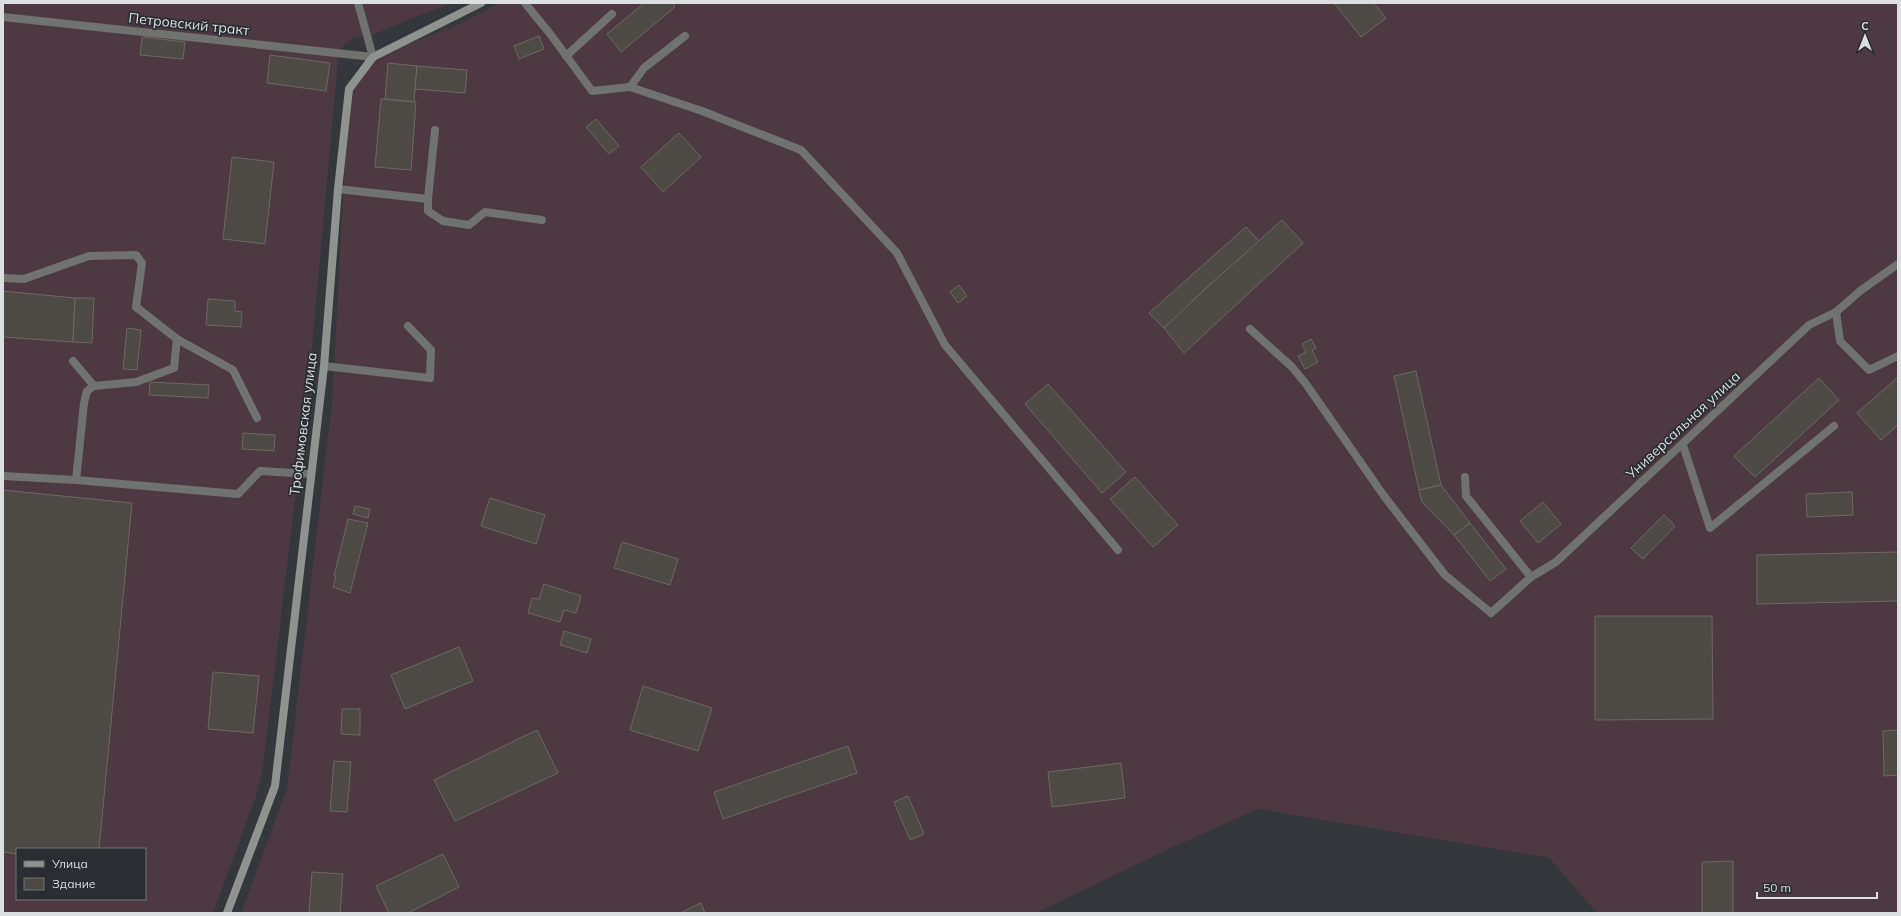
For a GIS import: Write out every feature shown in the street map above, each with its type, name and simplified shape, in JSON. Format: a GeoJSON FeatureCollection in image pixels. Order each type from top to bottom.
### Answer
{"type":"FeatureCollection","features":[{"type":"Feature","properties":{"kind":"street"},"geometry":{"type":"LineString","coordinates":[[358,3],[373,57]]}},
{"type":"Feature","properties":{"kind":"street","name":"Трофимовская улица"},"geometry":{"type":"LineString","coordinates":[[227,913],[275,786],[310,474],[324,366],[338,189],[349,89],[373,57],[481,3]]}},
{"type":"Feature","properties":{"kind":"street"},"geometry":{"type":"LineString","coordinates":[[525,3],[592,91],[630,87],[702,111],[801,150],[897,253],[945,345],[1118,550]]}},
{"type":"Feature","properties":{"kind":"street"},"geometry":{"type":"LineString","coordinates":[[566,56],[612,14]]}},
{"type":"Feature","properties":{"kind":"street","name":"Петровский тракт"},"geometry":{"type":"LineString","coordinates":[[3,17],[373,57]]}},
{"type":"Feature","properties":{"kind":"street"},"geometry":{"type":"LineString","coordinates":[[630,87],[644,68],[685,36]]}},
{"type":"Feature","properties":{"kind":"street"},"geometry":{"type":"LineString","coordinates":[[435,130],[428,211],[443,222],[469,225],[485,212],[542,220]]}},
{"type":"Feature","properties":{"kind":"street"},"geometry":{"type":"LineString","coordinates":[[338,189],[428,199]]}},
{"type":"Feature","properties":{"kind":"street"},"geometry":{"type":"LineString","coordinates":[[3,278],[24,279],[89,256],[136,255],[142,263],[136,307],[177,339],[233,370],[257,418]]}},
{"type":"Feature","properties":{"kind":"street","name":"Универсальная улица"},"geometry":{"type":"LineString","coordinates":[[1250,329],[1292,368],[1306,384],[1384,496],[1445,575],[1491,613],[1531,577],[1556,562],[1810,325],[1836,312],[1860,291],[1898,264]]}},
{"type":"Feature","properties":{"kind":"street"},"geometry":{"type":"LineString","coordinates":[[1836,312],[1840,341],[1870,370],[1898,356]]}},
{"type":"Feature","properties":{"kind":"street"},"geometry":{"type":"LineString","coordinates":[[324,366],[430,378],[431,350],[408,326]]}},
{"type":"Feature","properties":{"kind":"street"},"geometry":{"type":"LineString","coordinates":[[76,480],[84,403],[87,391],[94,386],[136,382],[174,368],[177,339]]}},
{"type":"Feature","properties":{"kind":"street"},"geometry":{"type":"LineString","coordinates":[[73,361],[94,386]]}},
{"type":"Feature","properties":{"kind":"street"},"geometry":{"type":"LineString","coordinates":[[1683,445],[1710,528],[1834,426]]}},
{"type":"Feature","properties":{"kind":"street"},"geometry":{"type":"LineString","coordinates":[[3,476],[76,480],[238,494],[260,471],[310,474]]}},
{"type":"Feature","properties":{"kind":"street"},"geometry":{"type":"LineString","coordinates":[[1465,477],[1466,496],[1531,577]]}},
{"type":"Feature","properties":{"kind":"shaded area"},"geometry":{"type":"Polygon","coordinates":[[[3,3],[451,3],[369,36],[353,38],[339,50],[307,402],[262,774],[257,794],[213,913],[3,913],[3,3]]]}},
{"type":"Feature","properties":{"kind":"shaded area"},"geometry":{"type":"Polygon","coordinates":[[[499,3],[1898,3],[1898,913],[1597,913],[1549,858],[1258,809],[1173,847],[1036,913],[241,913],[287,788],[332,402],[349,89],[373,57],[455,26],[499,3]]]}},
{"type":"Feature","properties":{"kind":"building"},"geometry":{"type":"Polygon","coordinates":[[[644,3],[672,3],[675,7],[621,52],[607,34],[644,3]]]}},
{"type":"Feature","properties":{"kind":"building"},"geometry":{"type":"Polygon","coordinates":[[[1334,3],[1374,3],[1386,18],[1361,37],[1334,3]]]}},
{"type":"Feature","properties":{"kind":"building"},"geometry":{"type":"Polygon","coordinates":[[[539,36],[544,49],[519,59],[514,46],[539,36]]]}},
{"type":"Feature","properties":{"kind":"building"},"geometry":{"type":"Polygon","coordinates":[[[142,37],[185,42],[183,59],[140,55],[142,37]]]}},
{"type":"Feature","properties":{"kind":"building"},"geometry":{"type":"Polygon","coordinates":[[[270,55],[330,63],[326,91],[267,83],[270,55]]]}},
{"type":"Feature","properties":{"kind":"building"},"geometry":{"type":"Polygon","coordinates":[[[388,63],[417,66],[414,102],[385,99],[388,63]]]}},
{"type":"Feature","properties":{"kind":"building"},"geometry":{"type":"Polygon","coordinates":[[[417,66],[467,70],[465,93],[415,89],[417,66]]]}},
{"type":"Feature","properties":{"kind":"building"},"geometry":{"type":"Polygon","coordinates":[[[381,99],[416,102],[411,170],[375,167],[381,99]]]}},
{"type":"Feature","properties":{"kind":"building"},"geometry":{"type":"Polygon","coordinates":[[[596,119],[619,146],[609,154],[586,127],[596,119]]]}},
{"type":"Feature","properties":{"kind":"building"},"geometry":{"type":"Polygon","coordinates":[[[679,133],[701,157],[663,192],[641,167],[679,133]]]}},
{"type":"Feature","properties":{"kind":"building"},"geometry":{"type":"Polygon","coordinates":[[[232,157],[274,162],[265,244],[223,239],[232,157]]]}},
{"type":"Feature","properties":{"kind":"building"},"geometry":{"type":"Polygon","coordinates":[[[1282,220],[1303,243],[1184,353],[1164,328],[1282,220]]]}},
{"type":"Feature","properties":{"kind":"building"},"geometry":{"type":"Polygon","coordinates":[[[1246,227],[1259,241],[1164,328],[1149,313],[1246,227]]]}},
{"type":"Feature","properties":{"kind":"building"},"geometry":{"type":"Polygon","coordinates":[[[959,285],[967,296],[958,303],[950,292],[959,285]]]}},
{"type":"Feature","properties":{"kind":"building"},"geometry":{"type":"Polygon","coordinates":[[[3,291],[75,298],[73,342],[3,337],[3,291]]]}},
{"type":"Feature","properties":{"kind":"building"},"geometry":{"type":"Polygon","coordinates":[[[75,298],[94,298],[92,343],[73,342],[75,298]]]}},
{"type":"Feature","properties":{"kind":"building"},"geometry":{"type":"Polygon","coordinates":[[[208,299],[235,301],[235,311],[242,312],[241,327],[206,325],[208,299]]]}},
{"type":"Feature","properties":{"kind":"building"},"geometry":{"type":"Polygon","coordinates":[[[127,328],[141,330],[137,370],[123,369],[127,328]]]}},
{"type":"Feature","properties":{"kind":"building"},"geometry":{"type":"Polygon","coordinates":[[[1311,339],[1316,348],[1312,350],[1318,362],[1305,369],[1298,356],[1306,352],[1302,344],[1311,339]]]}},
{"type":"Feature","properties":{"kind":"building"},"geometry":{"type":"Polygon","coordinates":[[[1416,371],[1441,485],[1419,490],[1394,376],[1416,371]]]}},
{"type":"Feature","properties":{"kind":"building"},"geometry":{"type":"Polygon","coordinates":[[[1898,377],[1898,425],[1881,440],[1857,413],[1898,377]]]}},
{"type":"Feature","properties":{"kind":"building"},"geometry":{"type":"Polygon","coordinates":[[[1819,378],[1839,400],[1755,477],[1734,456],[1819,378]]]}},
{"type":"Feature","properties":{"kind":"building"},"geometry":{"type":"Polygon","coordinates":[[[150,382],[209,385],[208,398],[149,395],[150,382]]]}},
{"type":"Feature","properties":{"kind":"building"},"geometry":{"type":"Polygon","coordinates":[[[1048,384],[1126,472],[1102,493],[1025,404],[1048,384]]]}},
{"type":"Feature","properties":{"kind":"building"},"geometry":{"type":"Polygon","coordinates":[[[243,433],[275,435],[274,451],[242,449],[243,433]]]}},
{"type":"Feature","properties":{"kind":"building"},"geometry":{"type":"Polygon","coordinates":[[[1135,477],[1178,525],[1153,547],[1110,499],[1135,477]]]}},
{"type":"Feature","properties":{"kind":"building"},"geometry":{"type":"Polygon","coordinates":[[[1441,485],[1470,523],[1454,535],[1422,502],[1419,490],[1441,485]]]}},
{"type":"Feature","properties":{"kind":"building"},"geometry":{"type":"Polygon","coordinates":[[[3,490],[132,503],[99,848],[16,848],[16,854],[3,852],[3,490]]]}},
{"type":"Feature","properties":{"kind":"building"},"geometry":{"type":"Polygon","coordinates":[[[1852,492],[1853,515],[1807,517],[1806,494],[1852,492]]]}},
{"type":"Feature","properties":{"kind":"building"},"geometry":{"type":"Polygon","coordinates":[[[490,498],[545,515],[536,544],[481,526],[490,498]]]}},
{"type":"Feature","properties":{"kind":"building"},"geometry":{"type":"Polygon","coordinates":[[[1543,502],[1561,524],[1538,543],[1520,521],[1543,502]]]}},
{"type":"Feature","properties":{"kind":"building"},"geometry":{"type":"Polygon","coordinates":[[[355,506],[370,509],[368,518],[353,514],[355,506]]]}},
{"type":"Feature","properties":{"kind":"building"},"geometry":{"type":"Polygon","coordinates":[[[1664,515],[1675,526],[1643,559],[1631,548],[1664,515]]]}},
{"type":"Feature","properties":{"kind":"building"},"geometry":{"type":"Polygon","coordinates":[[[348,519],[368,523],[350,593],[333,587],[336,577],[334,576],[348,519]]]}},
{"type":"Feature","properties":{"kind":"building"},"geometry":{"type":"Polygon","coordinates":[[[1470,523],[1506,569],[1490,581],[1454,535],[1470,523]]]}},
{"type":"Feature","properties":{"kind":"building"},"geometry":{"type":"Polygon","coordinates":[[[622,542],[678,559],[670,585],[614,568],[622,542]]]}},
{"type":"Feature","properties":{"kind":"building"},"geometry":{"type":"Polygon","coordinates":[[[1898,552],[1898,601],[1757,604],[1757,555],[1898,552]]]}},
{"type":"Feature","properties":{"kind":"building"},"geometry":{"type":"Polygon","coordinates":[[[544,584],[581,596],[576,613],[564,610],[560,622],[528,613],[532,598],[539,599],[544,584]]]}},
{"type":"Feature","properties":{"kind":"building"},"geometry":{"type":"Polygon","coordinates":[[[1595,616],[1712,616],[1713,719],[1595,720],[1595,616]]]}},
{"type":"Feature","properties":{"kind":"building"},"geometry":{"type":"Polygon","coordinates":[[[564,631],[591,639],[587,653],[560,645],[564,631]]]}},
{"type":"Feature","properties":{"kind":"building"},"geometry":{"type":"Polygon","coordinates":[[[459,647],[473,681],[405,709],[391,675],[459,647]]]}},
{"type":"Feature","properties":{"kind":"building"},"geometry":{"type":"Polygon","coordinates":[[[213,672],[259,676],[253,733],[208,729],[213,672]]]}},
{"type":"Feature","properties":{"kind":"building"},"geometry":{"type":"Polygon","coordinates":[[[643,686],[712,708],[698,751],[630,730],[643,686]]]}},
{"type":"Feature","properties":{"kind":"building"},"geometry":{"type":"Polygon","coordinates":[[[342,709],[360,709],[360,735],[341,734],[342,709]]]}},
{"type":"Feature","properties":{"kind":"building"},"geometry":{"type":"Polygon","coordinates":[[[537,730],[558,773],[455,821],[434,780],[537,730]]]}},
{"type":"Feature","properties":{"kind":"building"},"geometry":{"type":"Polygon","coordinates":[[[1898,730],[1898,775],[1884,776],[1883,731],[1898,730]]]}},
{"type":"Feature","properties":{"kind":"building"},"geometry":{"type":"Polygon","coordinates":[[[848,746],[857,773],[723,819],[714,792],[848,746]]]}},
{"type":"Feature","properties":{"kind":"building"},"geometry":{"type":"Polygon","coordinates":[[[334,761],[351,762],[347,812],[330,811],[334,761]]]}},
{"type":"Feature","properties":{"kind":"building"},"geometry":{"type":"Polygon","coordinates":[[[1121,763],[1125,798],[1052,807],[1048,772],[1121,763]]]}},
{"type":"Feature","properties":{"kind":"building"},"geometry":{"type":"Polygon","coordinates":[[[908,796],[924,834],[910,840],[894,802],[908,796]]]}},
{"type":"Feature","properties":{"kind":"building"},"geometry":{"type":"Polygon","coordinates":[[[443,854],[459,887],[408,913],[389,913],[376,886],[443,854]]]}},
{"type":"Feature","properties":{"kind":"building"},"geometry":{"type":"Polygon","coordinates":[[[1733,861],[1733,913],[1702,913],[1702,862],[1733,861]]]}},
{"type":"Feature","properties":{"kind":"building"},"geometry":{"type":"Polygon","coordinates":[[[312,872],[343,874],[340,913],[309,913],[312,872]]]}},
{"type":"Feature","properties":{"kind":"building"},"geometry":{"type":"Polygon","coordinates":[[[701,903],[705,913],[680,913],[701,903]]]}}]}
